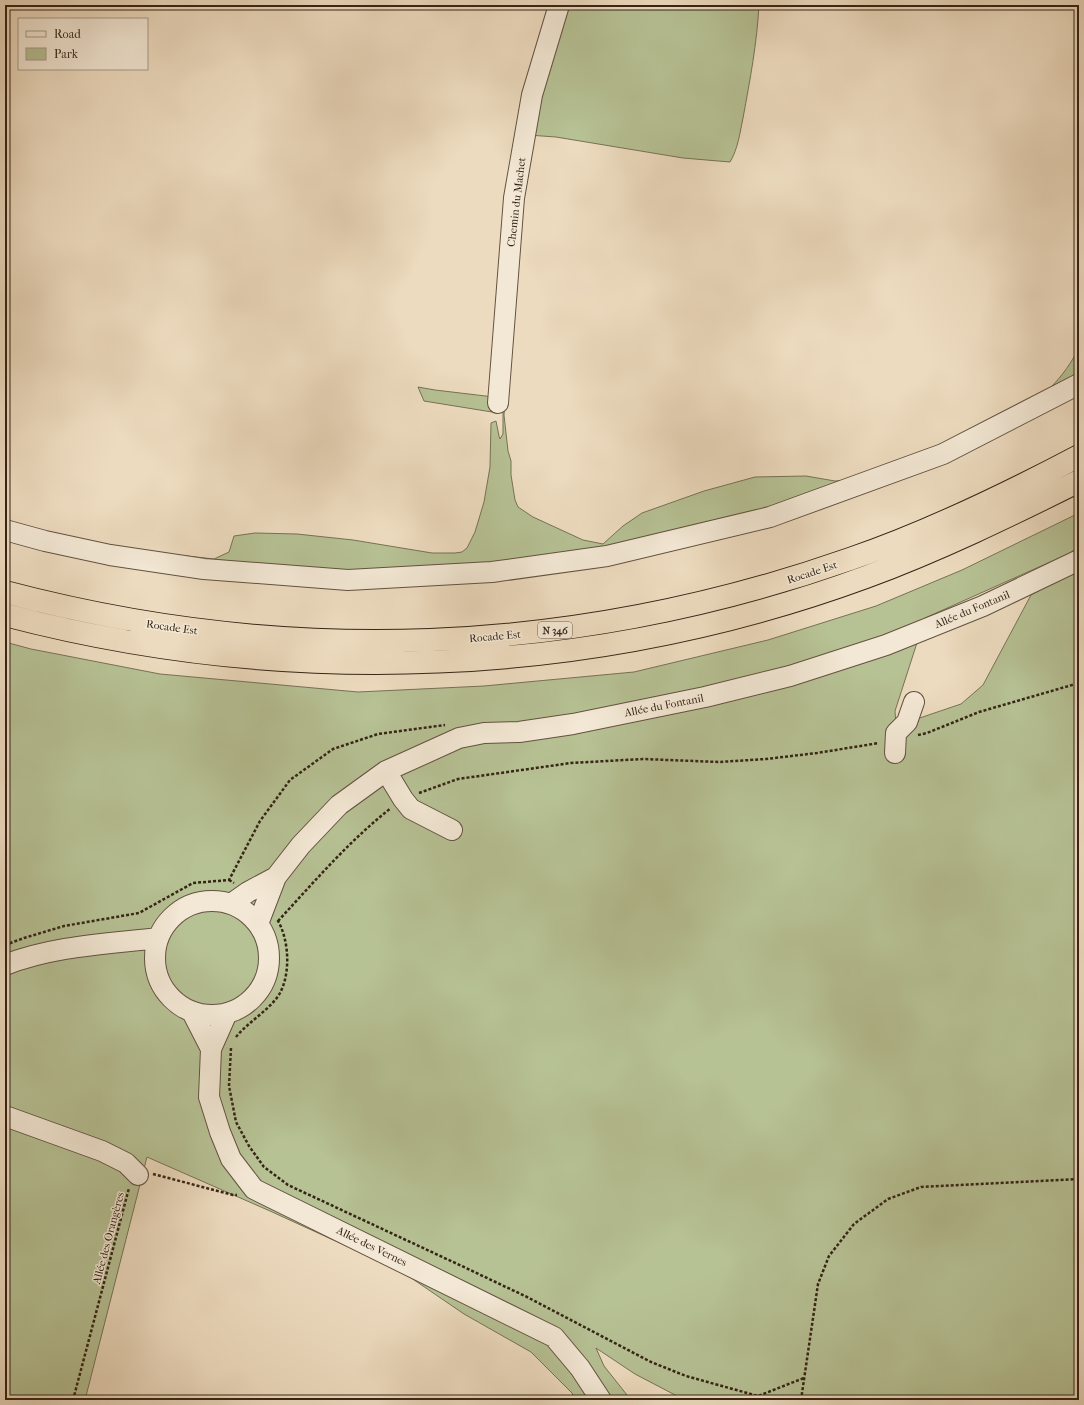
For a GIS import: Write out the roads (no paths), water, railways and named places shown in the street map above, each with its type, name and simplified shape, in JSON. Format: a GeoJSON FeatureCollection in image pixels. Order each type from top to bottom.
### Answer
{"type":"FeatureCollection","features":[{"type":"Feature","properties":{"kind":"highway","name":"Rocade Est"},"geometry":{"type":"LineString","coordinates":[[5,592],[51,604],[151,624],[262,637],[342,642],[420,641],[489,637],[563,629],[673,610],[712,601],[786,580],[845,561],[970,510],[1079,456]]}},
{"type":"Feature","properties":{"kind":"highway","name":"Rocade Est"},"geometry":{"type":"LineString","coordinates":[[5,615],[102,638],[147,646],[260,659],[342,664],[458,662],[565,651],[663,634],[728,620],[864,578],[915,558],[1010,516],[1079,481]]}},
{"type":"Feature","properties":{"kind":"street","name":"Chemin du Machet"},"geometry":{"type":"LineString","coordinates":[[498,403],[514,198],[532,95],[559,5]]}},
{"type":"Feature","properties":{"kind":"street"},"geometry":{"type":"LineString","coordinates":[[5,530],[45,541],[110,555],[204,569],[348,580],[492,572],[607,556],[777,515],[943,454],[1079,384]]}},
{"type":"Feature","properties":{"kind":"street","name":"Allée du Fontanil"},"geometry":{"type":"LineString","coordinates":[[258,924],[276,877],[301,844],[339,805],[386,771],[459,738],[484,733],[519,732],[573,724],[705,697],[790,676],[886,645],[983,606],[1079,560]]}},
{"type":"Feature","properties":{"kind":"street"},"geometry":{"type":"LineString","coordinates":[[895,747],[896,733],[907,722],[914,702]]}},
{"type":"Feature","properties":{"kind":"street"},"geometry":{"type":"LineString","coordinates":[[386,771],[411,809],[452,830]]}},
{"type":"Feature","properties":{"kind":"street","name":"Allée du Fontanil"},"geometry":{"type":"LineString","coordinates":[[230,904],[248,892],[276,877]]}},
{"type":"Feature","properties":{"kind":"street"},"geometry":{"type":"LineString","coordinates":[[213,901],[230,904],[246,912],[258,924],[266,940],[269,958],[266,976],[257,993],[244,1005],[227,1013],[210,1015],[192,1012],[178,1004],[167,993],[159,979],[155,964],[155,951],[158,938],[167,923],[180,911],[196,903],[213,901]]}},
{"type":"Feature","properties":{"kind":"street"},"geometry":{"type":"LineString","coordinates":[[5,965],[18,960],[58,951],[158,938]]}},
{"type":"Feature","properties":{"kind":"street"},"geometry":{"type":"LineString","coordinates":[[118,943],[155,964]]}},
{"type":"Feature","properties":{"kind":"street","name":"Allée des Vernes"},"geometry":{"type":"LineString","coordinates":[[192,1012],[210,1049]]}},
{"type":"Feature","properties":{"kind":"street","name":"Allée des Vernes"},"geometry":{"type":"LineString","coordinates":[[227,1013],[210,1049],[209,1096],[220,1132],[231,1159],[254,1189],[554,1338],[580,1368],[601,1400]]}},
{"type":"Feature","properties":{"kind":"street"},"geometry":{"type":"LineString","coordinates":[[5,1116],[102,1151],[126,1163],[138,1175]]}}]}
